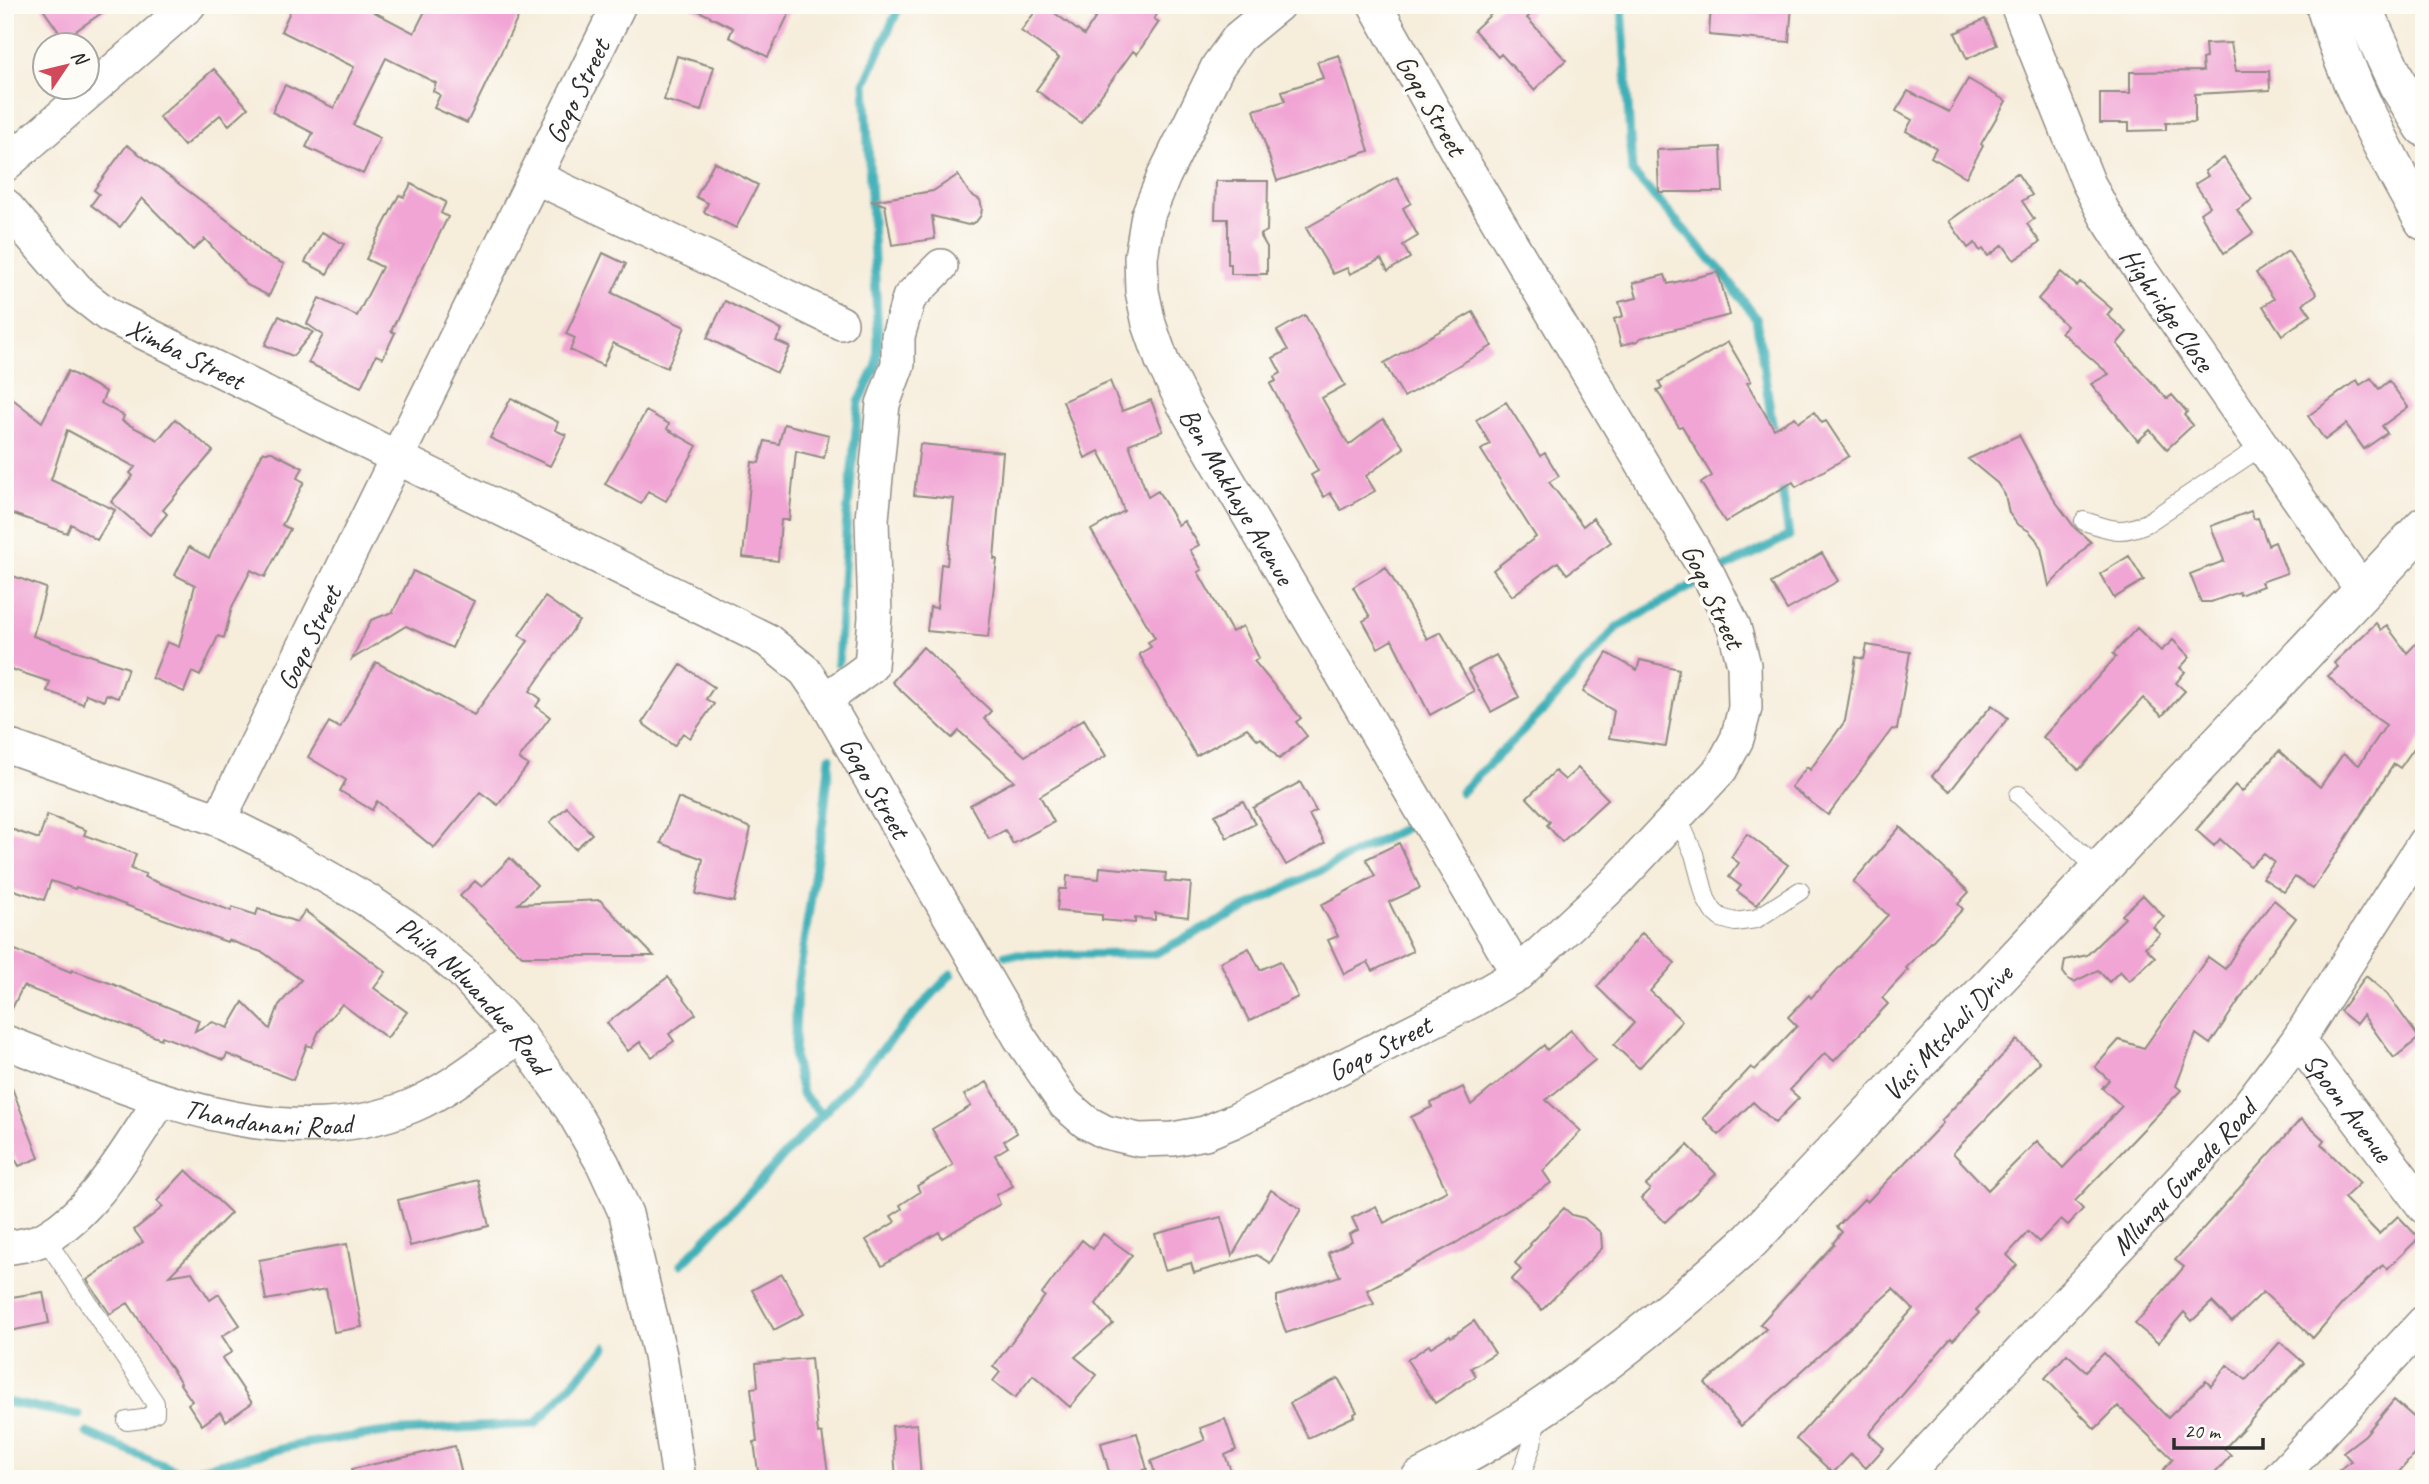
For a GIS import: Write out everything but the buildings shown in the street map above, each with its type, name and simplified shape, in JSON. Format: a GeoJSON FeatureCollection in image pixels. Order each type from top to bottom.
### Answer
{"type":"FeatureCollection","features":[{"type":"Feature","properties":{"kind":"street"},"geometry":{"type":"LineString","coordinates":[[5,165],[189,5]]}},
{"type":"Feature","properties":{"kind":"street","name":"Goqo Street"},"geometry":{"type":"LineString","coordinates":[[219,820],[619,5]]}},
{"type":"Feature","properties":{"kind":"street","name":"Ben Makhaye Avenue"},"geometry":{"type":"LineString","coordinates":[[1278,5],[1239,37],[1218,66],[1164,176],[1149,215],[1141,257],[1142,291],[1149,324],[1161,361],[1184,405],[1518,974]]}},
{"type":"Feature","properties":{"kind":"street","name":"Goqo Street"},"geometry":{"type":"LineString","coordinates":[[398,457],[767,640],[805,671],[825,700],[1043,1074],[1065,1104],[1086,1122],[1105,1132],[1139,1140],[1173,1139],[1205,1132],[1302,1088],[1472,1001],[1518,974],[1587,911],[1721,769],[1737,739],[1745,708],[1744,665],[1734,627],[1709,576],[1467,169],[1375,5]]}},
{"type":"Feature","properties":{"kind":"street","name":"Highridge Close"},"geometry":{"type":"LineString","coordinates":[[2017,5],[2088,182],[2105,215],[2362,590]]}},
{"type":"Feature","properties":{"kind":"street"},"geometry":{"type":"LineString","coordinates":[[2325,5],[2337,46],[2364,110],[2395,172],[2424,221]]}},
{"type":"Feature","properties":{"kind":"street"},"geometry":{"type":"LineString","coordinates":[[2361,5],[2398,85],[2424,127]]}},
{"type":"Feature","properties":{"kind":"street","name":"Goqo Street"},"geometry":{"type":"LineString","coordinates":[[535,177],[841,323]]}},
{"type":"Feature","properties":{"kind":"street","name":"Ximba Street"},"geometry":{"type":"LineString","coordinates":[[5,205],[80,294],[108,315],[398,457]]}},
{"type":"Feature","properties":{"kind":"street"},"geometry":{"type":"LineString","coordinates":[[825,700],[870,666],[876,617],[872,519],[883,404],[898,364],[898,335],[909,298],[940,266]]}},
{"type":"Feature","properties":{"kind":"street","name":"Vusi Mtshali Drive"},"geometry":{"type":"LineString","coordinates":[[1420,1479],[1582,1381],[1640,1337],[1750,1241],[2424,526]]}},
{"type":"Feature","properties":{"kind":"street","name":"Phila Ndwandwe Road"},"geometry":{"type":"LineString","coordinates":[[5,745],[219,820],[323,873],[410,929],[462,972],[520,1036],[579,1121],[603,1164],[625,1214],[660,1355],[680,1479]]}},
{"type":"Feature","properties":{"kind":"street","name":"Mlungu Gumede Road"},"geometry":{"type":"LineString","coordinates":[[1902,1479],[2241,1115],[2298,1041],[2424,843]]}},
{"type":"Feature","properties":{"kind":"street","name":"Thandanani Road"},"geometry":{"type":"LineString","coordinates":[[5,1042],[161,1100],[234,1118],[313,1127],[345,1125],[414,1105],[451,1084],[520,1036]]}},
{"type":"Feature","properties":{"kind":"street","name":"Spoon Avenue"},"geometry":{"type":"LineString","coordinates":[[2298,1041],[2424,1207]]}},
{"type":"Feature","properties":{"kind":"street"},"geometry":{"type":"LineString","coordinates":[[5,1248],[45,1238],[70,1221],[91,1201],[161,1100]]}},
{"type":"Feature","properties":{"kind":"street"},"geometry":{"type":"LineString","coordinates":[[2277,1479],[2424,1322]]}},
{"type":"Feature","properties":{"kind":"lane"},"geometry":{"type":"LineString","coordinates":[[2084,521],[2117,532],[2140,526],[2262,446]]}},
{"type":"Feature","properties":{"kind":"lane"},"geometry":{"type":"LineString","coordinates":[[2019,796],[2099,870]]}},
{"type":"Feature","properties":{"kind":"lane"},"geometry":{"type":"LineString","coordinates":[[1677,816],[1694,854],[1706,899],[1721,918],[1735,922],[1756,919],[1800,891]]}},
{"type":"Feature","properties":{"kind":"lane"},"geometry":{"type":"LineString","coordinates":[[45,1238],[155,1403],[155,1413],[143,1419],[127,1421]]}},
{"type":"Feature","properties":{"kind":"lane"},"geometry":{"type":"LineString","coordinates":[[1520,1479],[1532,1444],[1537,1410]]}},
{"type":"Feature","properties":{"kind":"waterway"},"geometry":{"type":"LineString","coordinates":[[838,663],[847,516],[859,402],[877,365],[878,336],[865,83],[900,5]]}},
{"type":"Feature","properties":{"kind":"waterway"},"geometry":{"type":"LineString","coordinates":[[1622,5],[1632,172],[1721,271],[1756,318],[1774,436]]}},
{"type":"Feature","properties":{"kind":"waterway"},"geometry":{"type":"LineString","coordinates":[[1461,792],[1546,708],[1616,628],[1709,576],[1789,536],[1780,477]]}},
{"type":"Feature","properties":{"kind":"waterway"},"geometry":{"type":"LineString","coordinates":[[682,1264],[822,1115],[802,1094],[794,1058],[797,988],[830,757]]}},
{"type":"Feature","properties":{"kind":"waterway"},"geometry":{"type":"LineString","coordinates":[[1005,955],[1154,954],[1409,826]]}},
{"type":"Feature","properties":{"kind":"waterway"},"geometry":{"type":"LineString","coordinates":[[822,1115],[951,974]]}},
{"type":"Feature","properties":{"kind":"waterway"},"geometry":{"type":"LineString","coordinates":[[87,1433],[181,1473],[301,1444],[385,1432],[535,1424],[606,1347]]}},
{"type":"Feature","properties":{"kind":"waterway"},"geometry":{"type":"LineString","coordinates":[[5,1402],[79,1415]]}}]}
